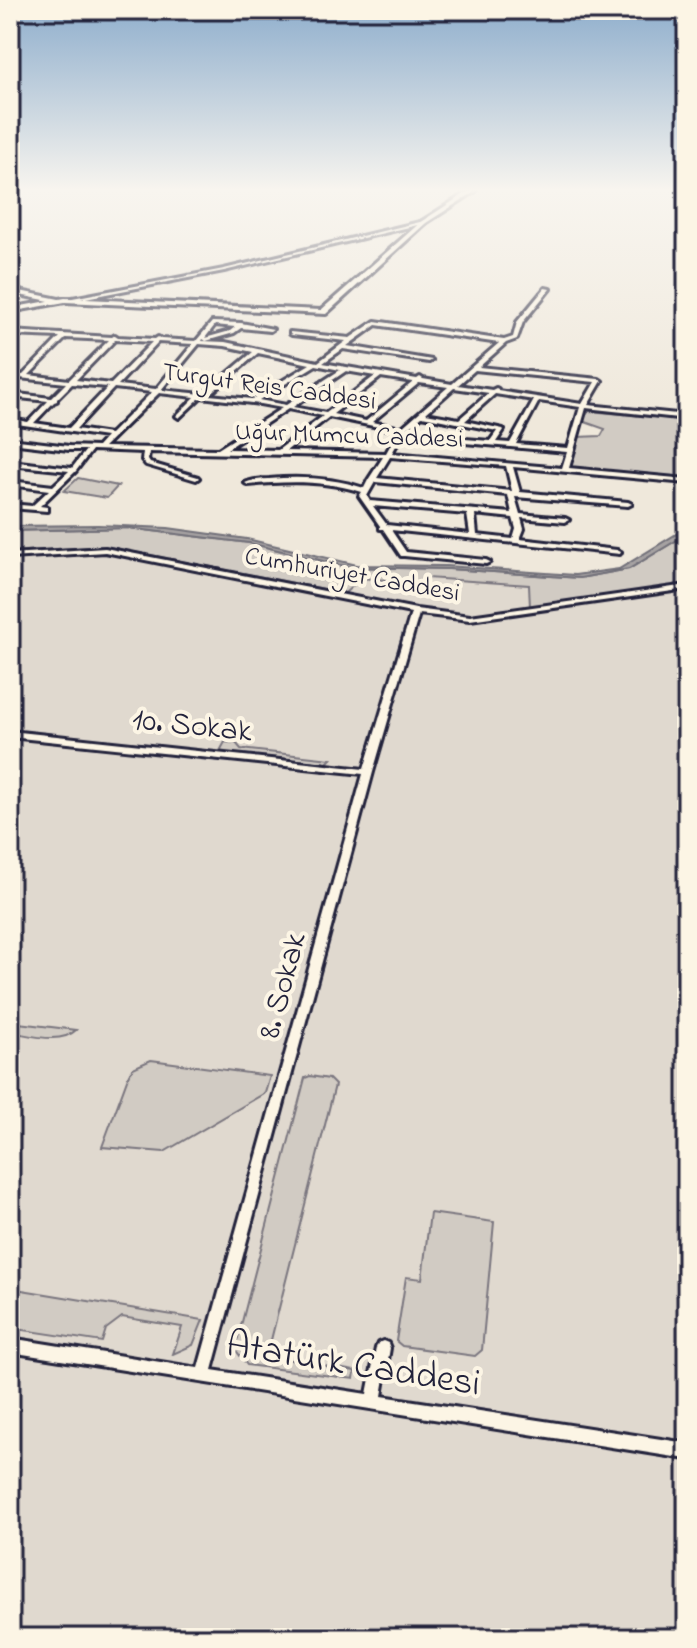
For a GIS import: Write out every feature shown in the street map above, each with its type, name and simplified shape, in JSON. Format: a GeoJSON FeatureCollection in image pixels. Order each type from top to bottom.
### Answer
{"type":"FeatureCollection","features":[{"type":"Feature","properties":{"kind":"main road"},"geometry":{"type":"LineString","coordinates":[[10,310],[62,301],[306,314],[329,310],[374,268]]}},
{"type":"Feature","properties":{"kind":"street"},"geometry":{"type":"LineString","coordinates":[[10,291],[62,301],[233,268]]}},
{"type":"Feature","properties":{"kind":"street"},"geometry":{"type":"LineString","coordinates":[[486,562],[404,554],[363,496],[403,429],[504,342],[518,335],[520,322],[547,289]]}},
{"type":"Feature","properties":{"kind":"street"},"geometry":{"type":"LineString","coordinates":[[34,508],[157,391],[214,323],[270,329]]}},
{"type":"Feature","properties":{"kind":"street"},"geometry":{"type":"LineString","coordinates":[[253,401],[317,364],[375,323],[504,342]]}},
{"type":"Feature","properties":{"kind":"street"},"geometry":{"type":"LineString","coordinates":[[197,341],[232,332],[241,325]]}},
{"type":"Feature","properties":{"kind":"street"},"geometry":{"type":"LineString","coordinates":[[10,333],[197,341],[258,350],[346,369],[584,406],[687,417]]}},
{"type":"Feature","properties":{"kind":"street"},"geometry":{"type":"LineString","coordinates":[[292,333],[352,340]]}},
{"type":"Feature","properties":{"kind":"street"},"geometry":{"type":"LineString","coordinates":[[24,377],[64,336]]}},
{"type":"Feature","properties":{"kind":"street"},"geometry":{"type":"LineString","coordinates":[[29,424],[74,382],[115,337]]}},
{"type":"Feature","properties":{"kind":"street"},"geometry":{"type":"LineString","coordinates":[[71,430],[116,387],[158,339]]}},
{"type":"Feature","properties":{"kind":"street"},"geometry":{"type":"LineString","coordinates":[[343,347],[429,360]]}},
{"type":"Feature","properties":{"kind":"street"},"geometry":{"type":"LineString","coordinates":[[179,416],[258,350]]}},
{"type":"Feature","properties":{"kind":"street"},"geometry":{"type":"LineString","coordinates":[[475,368],[599,381],[584,406],[568,450],[565,470]]}},
{"type":"Feature","properties":{"kind":"street"},"geometry":{"type":"LineString","coordinates":[[218,452],[346,369]]}},
{"type":"Feature","properties":{"kind":"street"},"geometry":{"type":"LineString","coordinates":[[279,453],[381,374]]}},
{"type":"Feature","properties":{"kind":"street","name":"Turgut Reis Caddesi"},"geometry":{"type":"LineString","coordinates":[[10,375],[253,401],[491,444],[568,450]]}},
{"type":"Feature","properties":{"kind":"street"},"geometry":{"type":"LineString","coordinates":[[369,421],[420,379]]}},
{"type":"Feature","properties":{"kind":"street"},"geometry":{"type":"LineString","coordinates":[[460,422],[496,390]]}},
{"type":"Feature","properties":{"kind":"street"},"geometry":{"type":"LineString","coordinates":[[10,395],[55,400]]}},
{"type":"Feature","properties":{"kind":"street"},"geometry":{"type":"LineString","coordinates":[[512,445],[538,398]]}},
{"type":"Feature","properties":{"kind":"street"},"geometry":{"type":"LineString","coordinates":[[424,414],[501,430],[491,444]]}},
{"type":"Feature","properties":{"kind":"street"},"geometry":{"type":"LineString","coordinates":[[10,421],[111,436]]}},
{"type":"Feature","properties":{"kind":"street"},"geometry":{"type":"LineString","coordinates":[[30,443],[48,427]]}},
{"type":"Feature","properties":{"kind":"street","name":"Uğur Mumcu Caddesi"},"geometry":{"type":"LineString","coordinates":[[10,442],[94,449],[388,455],[687,481]]}},
{"type":"Feature","properties":{"kind":"street"},"geometry":{"type":"LineString","coordinates":[[146,450],[145,460],[148,464],[196,478]]}},
{"type":"Feature","properties":{"kind":"street"},"geometry":{"type":"LineString","coordinates":[[10,463],[74,470]]}},
{"type":"Feature","properties":{"kind":"street"},"geometry":{"type":"LineString","coordinates":[[10,472],[19,463]]}},
{"type":"Feature","properties":{"kind":"street"},"geometry":{"type":"LineString","coordinates":[[509,465],[519,516],[520,529],[516,541]]}},
{"type":"Feature","properties":{"kind":"street"},"geometry":{"type":"LineString","coordinates":[[248,483],[306,478],[341,482],[365,491]]}},
{"type":"Feature","properties":{"kind":"street"},"geometry":{"type":"LineString","coordinates":[[371,480],[628,504]]}},
{"type":"Feature","properties":{"kind":"street"},"geometry":{"type":"LineString","coordinates":[[10,483],[52,488]]}},
{"type":"Feature","properties":{"kind":"street"},"geometry":{"type":"LineString","coordinates":[[367,503],[565,520]]}},
{"type":"Feature","properties":{"kind":"street"},"geometry":{"type":"LineString","coordinates":[[10,506],[44,509]]}},
{"type":"Feature","properties":{"kind":"street"},"geometry":{"type":"LineString","coordinates":[[471,513],[474,537]]}},
{"type":"Feature","properties":{"kind":"street"},"geometry":{"type":"LineString","coordinates":[[383,527],[617,552]]}},
{"type":"Feature","properties":{"kind":"street","name":"Cumhuriyet Caddesi"},"geometry":{"type":"LineString","coordinates":[[10,556],[111,551],[416,611],[491,617],[687,587]]}},
{"type":"Feature","properties":{"kind":"street","name":"8. Sokak"},"geometry":{"type":"LineString","coordinates":[[203,1376],[368,772],[416,611]]}},
{"type":"Feature","properties":{"kind":"street","name":"10. Sokak"},"geometry":{"type":"LineString","coordinates":[[10,734],[368,772]]}},
{"type":"Feature","properties":{"kind":"street","name":"Atatürk Caddesi"},"geometry":{"type":"LineString","coordinates":[[10,1345],[687,1451]]}},
{"type":"Feature","properties":{"kind":"street"},"geometry":{"type":"LineString","coordinates":[[374,1400],[383,1348]]}},
{"type":"Feature","properties":{"kind":"shaded area"},"geometry":{"type":"Polygon","coordinates":[[[589,411],[687,420],[687,479],[569,468],[577,437],[601,436],[605,429],[582,421],[589,411]]]}},
{"type":"Feature","properties":{"kind":"shaded area"},"geometry":{"type":"Polygon","coordinates":[[[78,478],[118,486],[107,498],[64,491],[78,478]]]}},
{"type":"Feature","properties":{"kind":"shaded area"},"geometry":{"type":"Polygon","coordinates":[[[10,526],[168,528],[247,539],[357,565],[446,566],[575,575],[619,569],[678,533],[687,531],[687,534],[629,569],[580,578],[449,569],[348,567],[249,543],[128,528],[10,531],[10,526]]]}},
{"type":"Feature","properties":{"kind":"shaded area"},"geometry":{"type":"Polygon","coordinates":[[[128,528],[249,543],[348,567],[449,569],[580,578],[629,569],[687,534],[687,584],[530,607],[529,585],[427,578],[422,587],[412,582],[347,577],[356,583],[345,593],[104,546],[10,552],[10,531],[128,528]]]}},
{"type":"Feature","properties":{"kind":"shaded area"},"geometry":{"type":"Polygon","coordinates":[[[107,538],[298,571],[559,584],[686,571],[687,551],[687,1638],[10,1638],[10,545],[107,538]]]}},
{"type":"Feature","properties":{"kind":"shaded area"},"geometry":{"type":"Polygon","coordinates":[[[225,742],[236,743],[241,749],[331,759],[327,763],[225,753],[220,751],[225,742]]]}},
{"type":"Feature","properties":{"kind":"shaded area"},"geometry":{"type":"Polygon","coordinates":[[[10,1022],[76,1030],[62,1037],[36,1037],[10,1032],[10,1022]]]}},
{"type":"Feature","properties":{"kind":"shaded area"},"geometry":{"type":"Polygon","coordinates":[[[151,1060],[270,1076],[265,1093],[164,1152],[102,1147],[129,1074],[133,1068],[151,1060]]]}},
{"type":"Feature","properties":{"kind":"shaded area"},"geometry":{"type":"Polygon","coordinates":[[[305,1078],[329,1079],[335,1085],[267,1356],[355,1371],[354,1379],[247,1365],[235,1349],[305,1078]]]}},
{"type":"Feature","properties":{"kind":"shaded area"},"geometry":{"type":"Polygon","coordinates":[[[430,1213],[494,1222],[482,1350],[475,1356],[402,1346],[396,1341],[406,1277],[422,1279],[430,1213]]]}},
{"type":"Feature","properties":{"kind":"shaded area"},"geometry":{"type":"Polygon","coordinates":[[[10,1288],[203,1320],[193,1345],[173,1354],[182,1327],[122,1317],[106,1329],[102,1342],[10,1328],[10,1288]]]}}]}
